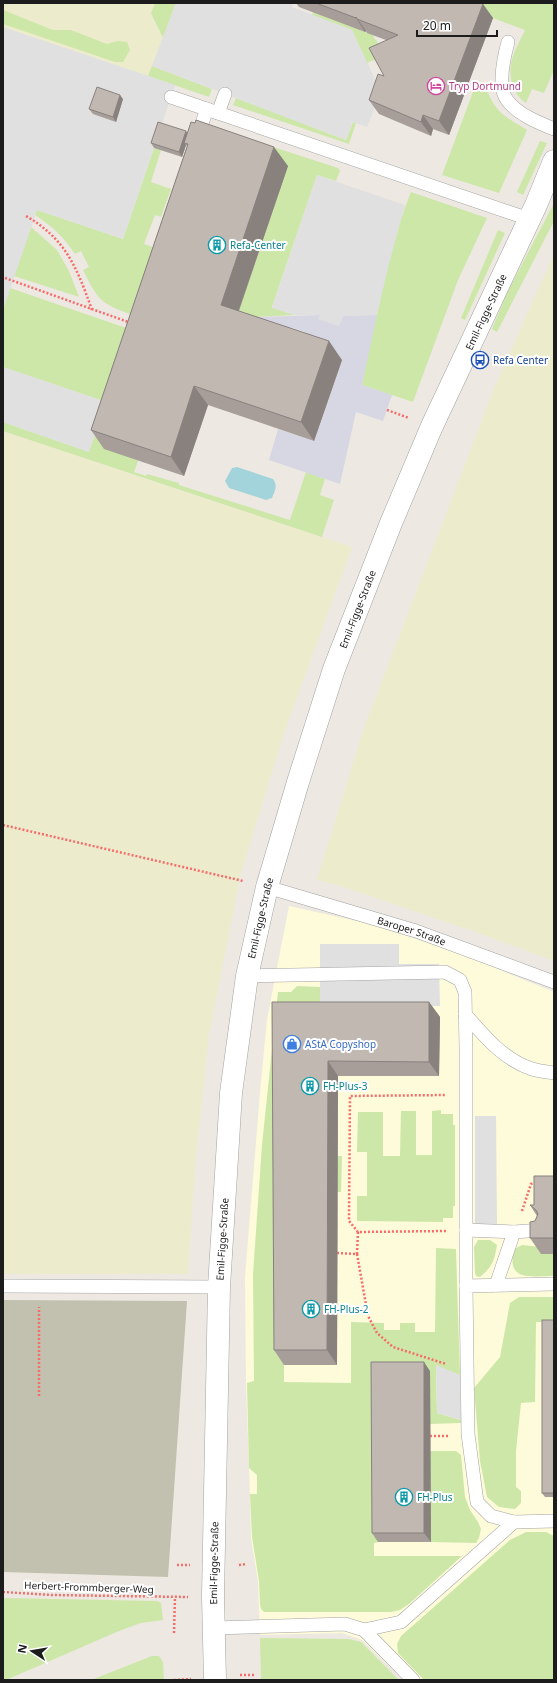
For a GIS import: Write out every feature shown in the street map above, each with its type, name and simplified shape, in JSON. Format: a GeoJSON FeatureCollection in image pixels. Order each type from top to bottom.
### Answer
{"type":"FeatureCollection","features":[{"type":"Feature","properties":{"kind":"street","name":"Emil-Figge-Straße"},"geometry":{"type":"LineString","coordinates":[[215,1680],[213,1596],[219,1287],[231,1093],[247,976],[267,887],[298,782],[334,669],[391,523],[435,420],[532,212],[554,161]]}},
{"type":"Feature","properties":{"kind":"street","name":"Emil-Figge-Straße"},"geometry":{"type":"LineString","coordinates":[[532,212],[554,176]]}},
{"type":"Feature","properties":{"kind":"lane"},"geometry":{"type":"LineString","coordinates":[[508,42],[504,56],[502,83],[506,99],[539,123],[554,129]]}},
{"type":"Feature","properties":{"kind":"lane"},"geometry":{"type":"LineString","coordinates":[[192,154],[212,111],[225,94]]}},
{"type":"Feature","properties":{"kind":"lane"},"geometry":{"type":"LineString","coordinates":[[171,97],[532,212]]}},
{"type":"Feature","properties":{"kind":"lane","name":"Baroper Straße"},"geometry":{"type":"LineString","coordinates":[[267,887],[416,931],[554,982]]}},
{"type":"Feature","properties":{"kind":"lane"},"geometry":{"type":"LineString","coordinates":[[247,976],[445,972],[460,980],[465,992],[466,1367],[468,1434],[477,1502],[491,1516],[514,1522],[554,1521]]}},
{"type":"Feature","properties":{"kind":"lane"},"geometry":{"type":"LineString","coordinates":[[465,1014],[490,1042],[512,1059],[532,1069],[554,1073]]}},
{"type":"Feature","properties":{"kind":"lane"},"geometry":{"type":"LineString","coordinates":[[466,1230],[514,1232],[541,1230]]}},
{"type":"Feature","properties":{"kind":"lane"},"geometry":{"type":"LineString","coordinates":[[496,1285],[514,1232]]}},
{"type":"Feature","properties":{"kind":"lane"},"geometry":{"type":"LineString","coordinates":[[466,1286],[554,1284]]}},
{"type":"Feature","properties":{"kind":"lane"},"geometry":{"type":"LineString","coordinates":[[3,1286],[219,1287]]}},
{"type":"Feature","properties":{"kind":"lane"},"geometry":{"type":"LineString","coordinates":[[364,1630],[400,1622],[514,1522]]}},
{"type":"Feature","properties":{"kind":"lane"},"geometry":{"type":"LineString","coordinates":[[214,1628],[345,1624],[364,1630],[413,1680]]}},
{"type":"Feature","properties":{"kind":"path"},"geometry":{"type":"LineString","coordinates":[[26,216],[41,224],[54,236],[68,253],[78,272],[92,310]]}},
{"type":"Feature","properties":{"kind":"path"},"geometry":{"type":"LineString","coordinates":[[5,278],[137,326]]}},
{"type":"Feature","properties":{"kind":"path"},"geometry":{"type":"LineString","coordinates":[[3,825],[267,887]]}},
{"type":"Feature","properties":{"kind":"path"},"geometry":{"type":"LineString","coordinates":[[466,1095],[350,1096],[349,1221],[358,1232],[357,1254],[368,1316],[377,1333],[393,1347],[443,1364],[466,1367]]}},
{"type":"Feature","properties":{"kind":"path"},"geometry":{"type":"LineString","coordinates":[[514,1232],[530,1184],[538,1182]]}},
{"type":"Feature","properties":{"kind":"path"},"geometry":{"type":"LineString","coordinates":[[358,1232],[466,1230]]}},
{"type":"Feature","properties":{"kind":"path"},"geometry":{"type":"LineString","coordinates":[[337,1253],[357,1254]]}},
{"type":"Feature","properties":{"kind":"path"},"geometry":{"type":"LineString","coordinates":[[39,1286],[39,1396]]}},
{"type":"Feature","properties":{"kind":"path","name":"Herbert-Frommberger-Weg"},"geometry":{"type":"LineString","coordinates":[[3,1592],[51,1595],[175,1597],[174,1632]]}},
{"type":"Feature","properties":{"kind":"path"},"geometry":{"type":"LineString","coordinates":[[238,1675],[254,1675]]}},
{"type":"Feature","properties":{"kind":"path"},"geometry":{"type":"LineString","coordinates":[[174,1680],[186,1679]]}},
{"type":"Feature","properties":{"kind":"shaded area"},"geometry":{"type":"Polygon","coordinates":[[[176,3],[293,3],[292,7],[352,30],[381,92],[367,127],[353,122],[346,140],[152,66],[176,3]]]}},
{"type":"Feature","properties":{"kind":"shaded area"},"geometry":{"type":"Polygon","coordinates":[[[3,27],[175,85],[123,239],[37,210],[3,310],[3,27]]]}},
{"type":"Feature","properties":{"kind":"shaded area"},"geometry":{"type":"Polygon","coordinates":[[[317,175],[405,205],[377,315],[343,316],[339,326],[318,319],[319,315],[294,315],[272,308],[317,175]]]}},
{"type":"Feature","properties":{"kind":"shaded area"},"geometry":{"type":"Polygon","coordinates":[[[320,315],[318,319],[339,326],[343,316],[377,315],[362,385],[392,395],[383,421],[356,412],[340,484],[269,460],[278,429],[314,441],[342,360],[300,346],[305,332],[293,328],[289,342],[254,317],[320,315]]]}},
{"type":"Feature","properties":{"kind":"shaded area"},"geometry":{"type":"Polygon","coordinates":[[[3,367],[106,402],[89,452],[3,422],[3,367]]]}},
{"type":"Feature","properties":{"kind":"shaded area"},"geometry":{"type":"Polygon","coordinates":[[[289,906],[370,924],[461,954],[554,992],[554,1680],[403,1680],[362,1640],[342,1633],[260,1635],[258,1581],[251,1538],[246,1383],[245,1277],[267,1020],[289,906]]]}},
{"type":"Feature","properties":{"kind":"shaded area"},"geometry":{"type":"Polygon","coordinates":[[[320,944],[399,944],[399,964],[439,964],[440,1006],[320,1006],[320,944]]]}},
{"type":"Feature","properties":{"kind":"shaded area"},"geometry":{"type":"Polygon","coordinates":[[[475,1116],[496,1116],[497,1227],[475,1227],[475,1116]]]}},
{"type":"Feature","properties":{"kind":"shaded area"},"geometry":{"type":"Polygon","coordinates":[[[3,1300],[187,1301],[168,1577],[3,1572],[3,1300]]]}},
{"type":"Feature","properties":{"kind":"shaded area"},"geometry":{"type":"Polygon","coordinates":[[[436,1365],[460,1375],[461,1420],[437,1413],[436,1365]]]}},
{"type":"Feature","properties":{"kind":"green space"},"geometry":{"type":"Polygon","coordinates":[[[3,3],[155,3],[151,13],[163,38],[148,76],[3,27],[3,3]]]}},
{"type":"Feature","properties":{"kind":"green space"},"geometry":{"type":"Polygon","coordinates":[[[155,3],[176,3],[163,38],[151,13],[155,3]]]}},
{"type":"Feature","properties":{"kind":"green space"},"geometry":{"type":"Polygon","coordinates":[[[453,3],[552,3],[554,5],[554,70],[544,93],[532,89],[526,103],[517,94],[512,82],[510,69],[511,62],[525,30],[453,3]]]}},
{"type":"Feature","properties":{"kind":"green space"},"geometry":{"type":"Polygon","coordinates":[[[3,10],[53,30],[71,30],[107,44],[118,41],[127,42],[130,50],[123,62],[115,62],[3,24],[3,10]]]}},
{"type":"Feature","properties":{"kind":"green space"},"geometry":{"type":"Polygon","coordinates":[[[313,12],[373,35],[383,56],[367,63],[352,30],[312,15],[313,12]]]}},
{"type":"Feature","properties":{"kind":"green space"},"geometry":{"type":"Polygon","coordinates":[[[152,66],[212,89],[209,97],[148,76],[152,66]]]}},
{"type":"Feature","properties":{"kind":"green space"},"geometry":{"type":"Polygon","coordinates":[[[477,81],[484,83],[492,100],[505,116],[527,130],[499,193],[442,175],[477,81]]]}},
{"type":"Feature","properties":{"kind":"green space"},"geometry":{"type":"Polygon","coordinates":[[[236,98],[346,140],[353,122],[356,123],[349,144],[233,105],[236,98]]]}},
{"type":"Feature","properties":{"kind":"green space"},"geometry":{"type":"Polygon","coordinates":[[[540,141],[547,143],[523,195],[517,192],[540,141]]]}},
{"type":"Feature","properties":{"kind":"green space"},"geometry":{"type":"Polygon","coordinates":[[[261,143],[338,168],[340,171],[336,181],[317,175],[272,307],[294,315],[254,317],[234,325],[287,166],[254,154],[261,143]]]}},
{"type":"Feature","properties":{"kind":"green space"},"geometry":{"type":"Polygon","coordinates":[[[154,148],[161,150],[151,182],[171,189],[161,217],[155,215],[144,244],[155,248],[132,315],[113,307],[101,299],[92,288],[83,270],[89,267],[81,251],[75,254],[57,232],[35,215],[37,210],[123,239],[154,148]]]}},
{"type":"Feature","properties":{"kind":"green space"},"geometry":{"type":"Polygon","coordinates":[[[411,192],[487,218],[458,280],[413,402],[362,385],[388,262],[411,192]]]}},
{"type":"Feature","properties":{"kind":"green space"},"geometry":{"type":"Polygon","coordinates":[[[554,203],[554,221],[497,332],[492,329],[507,293],[554,203]]]}},
{"type":"Feature","properties":{"kind":"green space"},"geometry":{"type":"Polygon","coordinates":[[[31,227],[57,250],[69,271],[79,297],[14,276],[31,227]]]}},
{"type":"Feature","properties":{"kind":"green space"},"geometry":{"type":"Polygon","coordinates":[[[498,230],[505,233],[465,320],[461,318],[498,230]]]}},
{"type":"Feature","properties":{"kind":"green space"},"geometry":{"type":"Polygon","coordinates":[[[554,254],[554,961],[467,929],[340,886],[317,880],[364,728],[495,386],[554,254]]]}},
{"type":"Feature","properties":{"kind":"green space"},"geometry":{"type":"Polygon","coordinates":[[[10,288],[132,330],[138,461],[134,472],[179,483],[179,485],[290,520],[306,472],[325,479],[320,495],[334,500],[322,537],[3,431],[3,422],[89,452],[106,402],[3,367],[3,310],[10,288]]]}},
{"type":"Feature","properties":{"kind":"green space"},"geometry":{"type":"Polygon","coordinates":[[[3,431],[352,547],[285,730],[241,873],[209,1034],[196,1157],[188,1274],[3,1274],[3,431]]]}},
{"type":"Feature","properties":{"kind":"green space"},"geometry":{"type":"Polygon","coordinates":[[[297,986],[320,987],[320,1006],[282,1157],[342,1156],[341,1192],[284,1192],[284,1382],[351,1383],[351,1322],[384,1323],[384,1330],[400,1330],[400,1323],[415,1323],[415,1332],[435,1332],[436,1248],[456,1249],[460,1375],[436,1366],[437,1413],[461,1420],[461,1423],[430,1424],[378,1542],[374,1543],[374,1556],[462,1556],[409,1604],[400,1610],[391,1612],[264,1612],[261,1609],[260,1604],[259,1581],[252,1537],[250,1494],[257,1494],[257,1475],[249,1468],[247,1383],[254,1381],[253,1274],[262,1145],[278,992],[291,992],[297,986]]]}},
{"type":"Feature","properties":{"kind":"green space"},"geometry":{"type":"Polygon","coordinates":[[[441,1110],[441,1114],[453,1114],[453,1125],[455,1125],[455,1206],[453,1206],[453,1218],[443,1218],[443,1222],[357,1221],[357,1196],[367,1196],[367,1152],[357,1152],[358,1112],[383,1112],[383,1156],[400,1156],[401,1111],[416,1111],[416,1155],[432,1155],[432,1111],[441,1110]]]}},
{"type":"Feature","properties":{"kind":"green space"},"geometry":{"type":"Polygon","coordinates":[[[478,1240],[490,1240],[497,1245],[492,1263],[488,1270],[480,1277],[476,1276],[475,1273],[474,1247],[478,1240]]]}},
{"type":"Feature","properties":{"kind":"green space"},"geometry":{"type":"Polygon","coordinates":[[[522,1245],[541,1247],[541,1254],[554,1254],[554,1276],[529,1276],[522,1275],[517,1272],[512,1260],[514,1249],[522,1245]]]}},
{"type":"Feature","properties":{"kind":"green space"},"geometry":{"type":"Polygon","coordinates":[[[519,1297],[554,1297],[554,1322],[536,1322],[535,1402],[521,1403],[516,1451],[516,1487],[521,1491],[521,1503],[515,1509],[499,1507],[487,1497],[480,1461],[474,1388],[500,1357],[510,1303],[519,1297]]]}},
{"type":"Feature","properties":{"kind":"green space"},"geometry":{"type":"Polygon","coordinates":[[[430,1451],[456,1451],[461,1455],[465,1497],[470,1510],[481,1529],[476,1543],[431,1542],[430,1451]]]}},
{"type":"Feature","properties":{"kind":"green space"},"geometry":{"type":"Polygon","coordinates":[[[526,1532],[546,1532],[554,1536],[554,1680],[424,1680],[398,1653],[397,1644],[401,1636],[510,1540],[526,1532]]]}},
{"type":"Feature","properties":{"kind":"green space"},"geometry":{"type":"Polygon","coordinates":[[[3,1598],[157,1601],[161,1603],[163,1620],[141,1623],[119,1631],[3,1680],[3,1598]]]}},
{"type":"Feature","properties":{"kind":"green space"},"geometry":{"type":"Polygon","coordinates":[[[260,1638],[349,1639],[361,1642],[399,1680],[261,1680],[260,1638]]]}},
{"type":"Feature","properties":{"kind":"green space"},"geometry":{"type":"Polygon","coordinates":[[[152,1656],[159,1656],[163,1662],[164,1680],[91,1680],[152,1656]]]}},
{"type":"Feature","properties":{"kind":"water"},"geometry":{"type":"Polygon","coordinates":[[[237,467],[273,479],[276,486],[272,498],[266,500],[229,488],[225,481],[232,468],[237,467]]]}},
{"type":"Feature","properties":{"kind":"building","name":"Tryp Dortmund"},"geometry":{"type":"Polygon","coordinates":[[[316,3],[483,4],[439,121],[423,115],[421,122],[369,100],[378,74],[384,76],[369,48],[398,35],[357,19],[356,17],[316,3]]]}},
{"type":"Feature","properties":{"kind":"building"},"geometry":{"type":"Polygon","coordinates":[[[97,87],[120,95],[113,117],[89,109],[97,87]]]}},
{"type":"Feature","properties":{"kind":"building","name":"Refa-Center"},"geometry":{"type":"Polygon","coordinates":[[[196,120],[274,147],[221,305],[329,341],[301,422],[194,386],[171,457],[91,430],[188,144],[184,143],[191,122],[195,123],[196,120]]]}},
{"type":"Feature","properties":{"kind":"building"},"geometry":{"type":"Polygon","coordinates":[[[158,122],[186,131],[179,152],[151,143],[158,122]]]}},
{"type":"Feature","properties":{"kind":"building"},"geometry":{"type":"Polygon","coordinates":[[[272,1002],[429,1002],[429,1062],[328,1061],[327,1350],[274,1350],[272,1002]]]}},
{"type":"Feature","properties":{"kind":"building"},"geometry":{"type":"Polygon","coordinates":[[[534,1176],[554,1176],[554,1238],[530,1238],[530,1222],[535,1221],[538,1214],[530,1205],[534,1205],[534,1176]]]}},
{"type":"Feature","properties":{"kind":"building"},"geometry":{"type":"Polygon","coordinates":[[[542,1320],[554,1320],[554,1493],[542,1493],[542,1320]]]}},
{"type":"Feature","properties":{"kind":"building","name":"FH-Plus"},"geometry":{"type":"Polygon","coordinates":[[[371,1362],[424,1362],[424,1533],[372,1533],[371,1362]]]}},
{"type":"Feature","properties":{"kind":"place","name":"Tryp Dortmund"},"geometry":{"type":"Point","coordinates":[436,86]}},
{"type":"Feature","properties":{"kind":"place","name":"Refa-Center"},"geometry":{"type":"Point","coordinates":[217,245]}},
{"type":"Feature","properties":{"kind":"place","name":"Refa Center"},"geometry":{"type":"Point","coordinates":[480,360]}},
{"type":"Feature","properties":{"kind":"place","name":"AStA Copyshop"},"geometry":{"type":"Point","coordinates":[292,1044]}},
{"type":"Feature","properties":{"kind":"place","name":"FH-Plus-3"},"geometry":{"type":"Point","coordinates":[310,1086]}},
{"type":"Feature","properties":{"kind":"place","name":"FH-Plus-2"},"geometry":{"type":"Point","coordinates":[311,1309]}},
{"type":"Feature","properties":{"kind":"place","name":"FH-Plus"},"geometry":{"type":"Point","coordinates":[404,1497]}}]}
